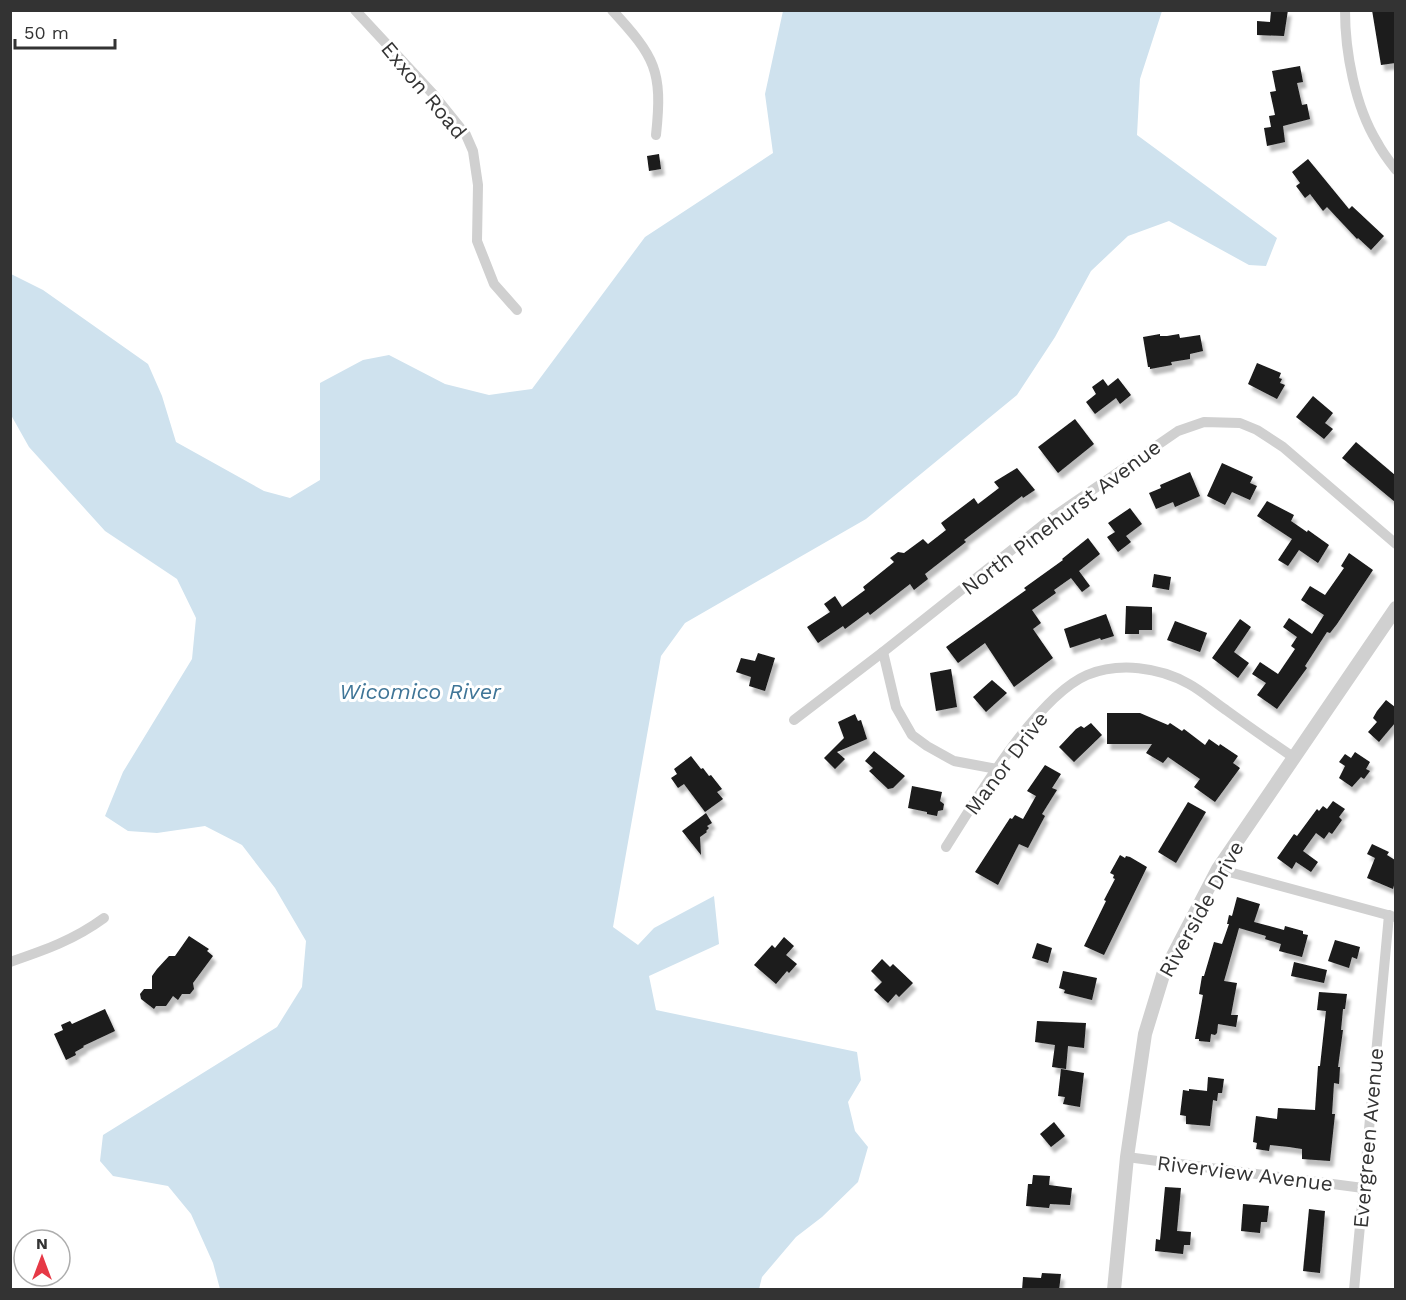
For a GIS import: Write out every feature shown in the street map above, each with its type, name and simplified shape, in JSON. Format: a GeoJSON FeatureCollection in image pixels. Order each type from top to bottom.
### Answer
{"type":"FeatureCollection","features":[{"type":"Feature","properties":{"kind":"street","name":"Exxon Road"},"geometry":{"type":"LineString","coordinates":[[355,10],[433,93],[466,135],[473,151],[478,185],[477,241],[494,284],[517,310]]}},
{"type":"Feature","properties":{"kind":"street"},"geometry":{"type":"LineString","coordinates":[[612,10],[645,47],[658,81],[660,101],[656,135]]}},
{"type":"Feature","properties":{"kind":"street"},"geometry":{"type":"LineString","coordinates":[[1345,10],[1345,37],[1355,89],[1376,141],[1395,170]]}},
{"type":"Feature","properties":{"kind":"street","name":"North Pinehurst Avenue"},"geometry":{"type":"LineString","coordinates":[[794,720],[1053,517],[1178,431],[1204,422],[1240,423],[1257,430],[1283,447],[1395,544]]}},
{"type":"Feature","properties":{"kind":"street","name":"Riverside Drive"},"geometry":{"type":"LineString","coordinates":[[1114,1290],[1127,1157],[1145,1035],[1163,975],[1218,869],[1395,608]]}},
{"type":"Feature","properties":{"kind":"street"},"geometry":{"type":"LineString","coordinates":[[883,652],[896,707],[912,735],[954,760],[996,768]]}},
{"type":"Feature","properties":{"kind":"street","name":"Manor Drive"},"geometry":{"type":"LineString","coordinates":[[946,847],[996,768],[1046,708],[1066,688],[1087,675],[1134,667],[1158,671],[1189,684],[1293,758]]}},
{"type":"Feature","properties":{"kind":"street"},"geometry":{"type":"LineString","coordinates":[[1218,869],[1392,916]]}},
{"type":"Feature","properties":{"kind":"street","name":"Evergreen Avenue"},"geometry":{"type":"LineString","coordinates":[[1354,1290],[1392,916]]}},
{"type":"Feature","properties":{"kind":"street"},"geometry":{"type":"LineString","coordinates":[[10,962],[57,947],[104,918]]}},
{"type":"Feature","properties":{"kind":"street","name":"Riverview Avenue"},"geometry":{"type":"LineString","coordinates":[[1127,1157],[1363,1188]]}},
{"type":"Feature","properties":{"kind":"water","name":"Wicomico River"},"geometry":{"type":"Polygon","coordinates":[[[783,11],[1162,11],[1140,79],[1137,135],[1277,238],[1266,266],[1249,265],[1169,221],[1128,236],[1091,271],[1055,337],[1017,395],[866,519],[685,623],[661,656],[613,927],[638,945],[654,928],[714,896],[719,944],[649,976],[656,1010],[857,1052],[861,1080],[848,1102],[855,1131],[868,1147],[858,1182],[822,1217],[796,1237],[762,1277],[759,1289],[220,1289],[213,1263],[191,1214],[168,1186],[113,1176],[100,1161],[103,1135],[277,1027],[302,987],[306,941],[275,888],[242,845],[205,826],[157,833],[128,831],[105,816],[123,772],[192,659],[196,618],[177,579],[105,531],[29,447],[11,415],[11,274],[43,290],[148,364],[162,396],[176,442],[264,491],[290,498],[320,480],[320,383],[363,360],[389,355],[445,384],[489,395],[532,389],[645,237],[773,153],[765,94],[783,11]]]}},
{"type":"Feature","properties":{"kind":"building"},"geometry":{"type":"Polygon","coordinates":[[[1271,10],[1288,10],[1284,36],[1257,35],[1257,21],[1270,22],[1271,10]]]}},
{"type":"Feature","properties":{"kind":"building"},"geometry":{"type":"Polygon","coordinates":[[[1372,10],[1394,10],[1395,63],[1381,65],[1372,10]]]}},
{"type":"Feature","properties":{"kind":"building"},"geometry":{"type":"Polygon","coordinates":[[[1300,66],[1303,82],[1297,83],[1302,105],[1307,104],[1310,119],[1283,126],[1285,142],[1267,146],[1264,128],[1271,127],[1269,116],[1275,115],[1270,92],[1276,91],[1272,71],[1300,66]]]}},
{"type":"Feature","properties":{"kind":"building"},"geometry":{"type":"Polygon","coordinates":[[[659,154],[661,169],[649,171],[647,156],[659,154]]]}},
{"type":"Feature","properties":{"kind":"building"},"geometry":{"type":"Polygon","coordinates":[[[1308,159],[1349,209],[1352,206],[1384,236],[1371,250],[1357,239],[1327,207],[1323,211],[1310,194],[1305,198],[1296,186],[1300,183],[1292,172],[1308,159]]]}},
{"type":"Feature","properties":{"kind":"building"},"geometry":{"type":"Polygon","coordinates":[[[1160,334],[1160,336],[1167,336],[1179,334],[1180,338],[1200,335],[1203,351],[1190,354],[1190,359],[1150,369],[1143,337],[1160,334]]]}},
{"type":"Feature","properties":{"kind":"building"},"geometry":{"type":"Polygon","coordinates":[[[1257,363],[1281,373],[1280,383],[1285,385],[1277,399],[1248,384],[1257,363]]]}},
{"type":"Feature","properties":{"kind":"building"},"geometry":{"type":"Polygon","coordinates":[[[1118,378],[1131,395],[1120,404],[1116,398],[1095,414],[1086,402],[1096,394],[1092,387],[1103,379],[1108,386],[1118,378]]]}},
{"type":"Feature","properties":{"kind":"building"},"geometry":{"type":"Polygon","coordinates":[[[1313,396],[1333,413],[1325,423],[1333,429],[1324,439],[1296,417],[1313,396]]]}},
{"type":"Feature","properties":{"kind":"building"},"geometry":{"type":"Polygon","coordinates":[[[1075,419],[1094,444],[1058,473],[1038,447],[1075,419]]]}},
{"type":"Feature","properties":{"kind":"building"},"geometry":{"type":"Polygon","coordinates":[[[1356,442],[1395,475],[1395,502],[1342,458],[1356,442]]]}},
{"type":"Feature","properties":{"kind":"building"},"geometry":{"type":"Polygon","coordinates":[[[1222,463],[1253,477],[1250,483],[1257,486],[1250,500],[1232,492],[1225,505],[1207,496],[1222,463]]]}},
{"type":"Feature","properties":{"kind":"building"},"geometry":{"type":"Polygon","coordinates":[[[1017,468],[1035,490],[1023,498],[1022,496],[964,540],[966,542],[925,574],[928,579],[914,590],[910,584],[870,615],[868,612],[845,629],[843,626],[818,643],[807,627],[830,612],[824,604],[835,596],[842,607],[865,590],[863,587],[894,562],[890,558],[898,552],[904,553],[923,539],[928,544],[946,530],[941,523],[974,498],[978,504],[999,488],[994,482],[1017,468]]]}},
{"type":"Feature","properties":{"kind":"building"},"geometry":{"type":"Polygon","coordinates":[[[1190,472],[1200,496],[1175,507],[1173,502],[1156,509],[1149,493],[1161,488],[1160,485],[1190,472]]]}},
{"type":"Feature","properties":{"kind":"building"},"geometry":{"type":"Polygon","coordinates":[[[1267,501],[1294,515],[1291,521],[1329,545],[1318,563],[1299,550],[1288,566],[1278,560],[1292,539],[1257,516],[1267,501]]]}},
{"type":"Feature","properties":{"kind":"building"},"geometry":{"type":"Polygon","coordinates":[[[1130,508],[1142,524],[1126,536],[1131,542],[1118,552],[1107,537],[1115,532],[1108,523],[1130,508]]]}},
{"type":"Feature","properties":{"kind":"building"},"geometry":{"type":"Polygon","coordinates":[[[1088,538],[1100,554],[1079,571],[1090,586],[1082,592],[1071,578],[1054,590],[1056,593],[1032,610],[1041,623],[1033,629],[1053,658],[1014,687],[985,643],[958,663],[946,647],[1026,590],[1024,588],[1063,560],[1088,538]]]}},
{"type":"Feature","properties":{"kind":"building"},"geometry":{"type":"Polygon","coordinates":[[[1349,553],[1373,570],[1337,624],[1330,633],[1327,632],[1305,666],[1307,668],[1277,709],[1257,695],[1266,683],[1252,674],[1260,662],[1278,674],[1295,649],[1291,646],[1297,637],[1283,627],[1289,618],[1312,634],[1324,615],[1301,600],[1310,586],[1325,595],[1344,568],[1341,566],[1349,553]]]}},
{"type":"Feature","properties":{"kind":"building"},"geometry":{"type":"Polygon","coordinates":[[[1154,574],[1171,577],[1169,590],[1152,587],[1154,574]]]}},
{"type":"Feature","properties":{"kind":"building"},"geometry":{"type":"Polygon","coordinates":[[[1126,606],[1152,607],[1152,630],[1139,630],[1139,634],[1125,634],[1126,606]]]}},
{"type":"Feature","properties":{"kind":"building"},"geometry":{"type":"Polygon","coordinates":[[[1106,614],[1114,636],[1070,648],[1064,629],[1106,614]]]}},
{"type":"Feature","properties":{"kind":"building"},"geometry":{"type":"Polygon","coordinates":[[[1240,619],[1251,627],[1234,652],[1249,663],[1238,678],[1212,658],[1240,619]]]}},
{"type":"Feature","properties":{"kind":"building"},"geometry":{"type":"Polygon","coordinates":[[[1175,621],[1207,633],[1200,652],[1167,640],[1175,621]]]}},
{"type":"Feature","properties":{"kind":"building"},"geometry":{"type":"Polygon","coordinates":[[[758,653],[775,658],[765,691],[749,686],[751,677],[736,672],[741,658],[755,661],[758,653]]]}},
{"type":"Feature","properties":{"kind":"building"},"geometry":{"type":"Polygon","coordinates":[[[951,669],[957,707],[936,711],[930,673],[951,669]]]}},
{"type":"Feature","properties":{"kind":"building"},"geometry":{"type":"Polygon","coordinates":[[[992,680],[1007,693],[986,712],[973,697],[992,680]]]}},
{"type":"Feature","properties":{"kind":"building"},"geometry":{"type":"Polygon","coordinates":[[[1386,700],[1395,707],[1395,723],[1379,742],[1368,732],[1377,722],[1373,718],[1386,700]]]}},
{"type":"Feature","properties":{"kind":"building"},"geometry":{"type":"Polygon","coordinates":[[[1107,713],[1140,713],[1168,725],[1170,723],[1182,731],[1184,729],[1205,745],[1209,739],[1238,756],[1233,763],[1240,768],[1215,802],[1194,787],[1200,779],[1168,757],[1163,763],[1146,753],[1152,744],[1107,744],[1107,713]]]}},
{"type":"Feature","properties":{"kind":"building"},"geometry":{"type":"Polygon","coordinates":[[[855,714],[858,721],[861,720],[867,739],[837,752],[845,759],[835,769],[824,758],[844,738],[838,722],[855,714]]]}},
{"type":"Feature","properties":{"kind":"building"},"geometry":{"type":"Polygon","coordinates":[[[1091,723],[1102,735],[1074,762],[1059,747],[1076,729],[1081,726],[1084,728],[1091,723]]]}},
{"type":"Feature","properties":{"kind":"building"},"geometry":{"type":"Polygon","coordinates":[[[874,751],[905,776],[893,788],[888,789],[869,771],[873,768],[865,761],[874,751]]]}},
{"type":"Feature","properties":{"kind":"building"},"geometry":{"type":"Polygon","coordinates":[[[1355,752],[1370,762],[1366,769],[1370,771],[1364,779],[1361,777],[1352,787],[1339,778],[1345,766],[1339,762],[1345,754],[1351,758],[1355,752]]]}},
{"type":"Feature","properties":{"kind":"building"},"geometry":{"type":"Polygon","coordinates":[[[691,756],[722,789],[717,792],[723,799],[705,812],[684,784],[678,788],[671,778],[677,774],[674,769],[691,756]]]}},
{"type":"Feature","properties":{"kind":"building"},"geometry":{"type":"Polygon","coordinates":[[[1045,765],[1061,774],[1052,788],[1057,790],[1042,814],[1045,816],[1028,848],[1019,844],[998,885],[975,872],[1010,818],[1012,819],[1015,815],[1023,819],[1036,796],[1027,791],[1045,765]]]}},
{"type":"Feature","properties":{"kind":"building"},"geometry":{"type":"Polygon","coordinates":[[[912,786],[942,792],[940,801],[944,804],[943,810],[938,811],[937,816],[908,808],[912,786]]]}},
{"type":"Feature","properties":{"kind":"building"},"geometry":{"type":"Polygon","coordinates":[[[1333,801],[1345,809],[1339,817],[1342,820],[1332,834],[1329,832],[1324,839],[1316,833],[1303,851],[1318,862],[1311,872],[1296,862],[1292,869],[1277,858],[1294,834],[1297,836],[1317,809],[1319,811],[1323,806],[1327,809],[1333,801]]]}},
{"type":"Feature","properties":{"kind":"building"},"geometry":{"type":"Polygon","coordinates":[[[1188,802],[1206,812],[1176,863],[1158,852],[1188,802]]]}},
{"type":"Feature","properties":{"kind":"building"},"geometry":{"type":"Polygon","coordinates":[[[706,813],[712,823],[707,826],[709,828],[707,832],[700,837],[701,855],[682,831],[706,813]]]}},
{"type":"Feature","properties":{"kind":"building"},"geometry":{"type":"Polygon","coordinates":[[[1372,844],[1389,852],[1387,855],[1395,860],[1393,889],[1367,878],[1375,858],[1367,854],[1372,844]]]}},
{"type":"Feature","properties":{"kind":"building"},"geometry":{"type":"Polygon","coordinates":[[[1120,855],[1125,858],[1130,857],[1147,867],[1104,955],[1084,946],[1115,879],[1110,873],[1120,855]]]}},
{"type":"Feature","properties":{"kind":"building"},"geometry":{"type":"Polygon","coordinates":[[[1237,897],[1260,904],[1254,922],[1284,930],[1285,926],[1303,931],[1303,934],[1308,935],[1302,957],[1279,951],[1281,944],[1265,939],[1266,936],[1239,928],[1224,981],[1237,983],[1231,1015],[1238,1015],[1236,1027],[1218,1024],[1217,1033],[1211,1034],[1210,1042],[1199,1041],[1195,1039],[1203,995],[1199,994],[1202,976],[1204,976],[1214,942],[1222,944],[1229,924],[1227,924],[1229,915],[1232,916],[1237,897]]]}},
{"type":"Feature","properties":{"kind":"building"},"geometry":{"type":"Polygon","coordinates":[[[189,936],[209,949],[207,951],[213,956],[193,983],[194,989],[190,994],[182,994],[178,1000],[173,996],[166,1006],[156,1006],[154,1009],[141,999],[140,994],[144,989],[152,989],[152,976],[169,956],[175,956],[189,936]]]}},
{"type":"Feature","properties":{"kind":"building"},"geometry":{"type":"Polygon","coordinates":[[[784,937],[794,946],[786,955],[797,964],[789,973],[787,971],[776,984],[754,965],[772,945],[775,948],[784,937]]]}},
{"type":"Feature","properties":{"kind":"building"},"geometry":{"type":"Polygon","coordinates":[[[1335,940],[1360,947],[1357,959],[1352,957],[1349,968],[1328,961],[1335,940]]]}},
{"type":"Feature","properties":{"kind":"building"},"geometry":{"type":"Polygon","coordinates":[[[1037,943],[1052,948],[1048,963],[1032,958],[1037,943]]]}},
{"type":"Feature","properties":{"kind":"building"},"geometry":{"type":"Polygon","coordinates":[[[882,959],[890,967],[893,964],[913,983],[899,997],[896,994],[888,1003],[874,990],[882,982],[871,971],[882,959]]]}},
{"type":"Feature","properties":{"kind":"building"},"geometry":{"type":"Polygon","coordinates":[[[1294,962],[1327,970],[1324,983],[1291,976],[1294,962]]]}},
{"type":"Feature","properties":{"kind":"building"},"geometry":{"type":"Polygon","coordinates":[[[1063,971],[1097,978],[1092,1000],[1064,993],[1065,990],[1059,988],[1063,971]]]}},
{"type":"Feature","properties":{"kind":"building"},"geometry":{"type":"Polygon","coordinates":[[[1319,992],[1347,994],[1341,1030],[1343,1030],[1338,1067],[1340,1067],[1339,1084],[1334,1083],[1332,1114],[1335,1114],[1330,1161],[1302,1159],[1302,1149],[1270,1145],[1269,1151],[1256,1149],[1257,1143],[1253,1142],[1256,1116],[1277,1119],[1278,1108],[1315,1110],[1318,1066],[1320,1066],[1326,1011],[1317,1010],[1319,992]]]}},
{"type":"Feature","properties":{"kind":"building"},"geometry":{"type":"Polygon","coordinates":[[[105,1009],[115,1031],[83,1046],[75,1052],[76,1055],[66,1060],[54,1034],[63,1030],[61,1025],[70,1021],[72,1024],[105,1009]]]}},
{"type":"Feature","properties":{"kind":"building"},"geometry":{"type":"Polygon","coordinates":[[[1037,1021],[1086,1023],[1084,1048],[1068,1046],[1066,1069],[1052,1067],[1055,1045],[1035,1042],[1037,1021]]]}},
{"type":"Feature","properties":{"kind":"building"},"geometry":{"type":"Polygon","coordinates":[[[1061,1069],[1084,1073],[1080,1107],[1063,1104],[1065,1097],[1058,1096],[1061,1069]]]}},
{"type":"Feature","properties":{"kind":"building"},"geometry":{"type":"Polygon","coordinates":[[[1208,1077],[1224,1079],[1222,1093],[1218,1093],[1217,1101],[1213,1100],[1210,1126],[1186,1124],[1186,1116],[1180,1115],[1183,1090],[1207,1091],[1208,1077]]]}},
{"type":"Feature","properties":{"kind":"building"},"geometry":{"type":"Polygon","coordinates":[[[1054,1122],[1065,1136],[1051,1147],[1040,1134],[1054,1122]]]}},
{"type":"Feature","properties":{"kind":"building"},"geometry":{"type":"Polygon","coordinates":[[[1033,1175],[1050,1176],[1049,1185],[1072,1188],[1070,1205],[1050,1204],[1049,1208],[1026,1206],[1028,1184],[1032,1184],[1033,1175]]]}},
{"type":"Feature","properties":{"kind":"building"},"geometry":{"type":"Polygon","coordinates":[[[1165,1187],[1181,1188],[1177,1231],[1191,1232],[1190,1245],[1184,1245],[1183,1254],[1155,1251],[1156,1239],[1160,1240],[1165,1187]]]}},
{"type":"Feature","properties":{"kind":"building"},"geometry":{"type":"Polygon","coordinates":[[[1243,1204],[1269,1206],[1267,1222],[1261,1222],[1260,1233],[1241,1231],[1243,1204]]]}},
{"type":"Feature","properties":{"kind":"building"},"geometry":{"type":"Polygon","coordinates":[[[1309,1209],[1325,1211],[1320,1273],[1303,1271],[1309,1209]]]}},
{"type":"Feature","properties":{"kind":"building"},"geometry":{"type":"Polygon","coordinates":[[[1042,1273],[1061,1274],[1059,1290],[1022,1290],[1023,1277],[1041,1278],[1042,1273]]]}}]}
